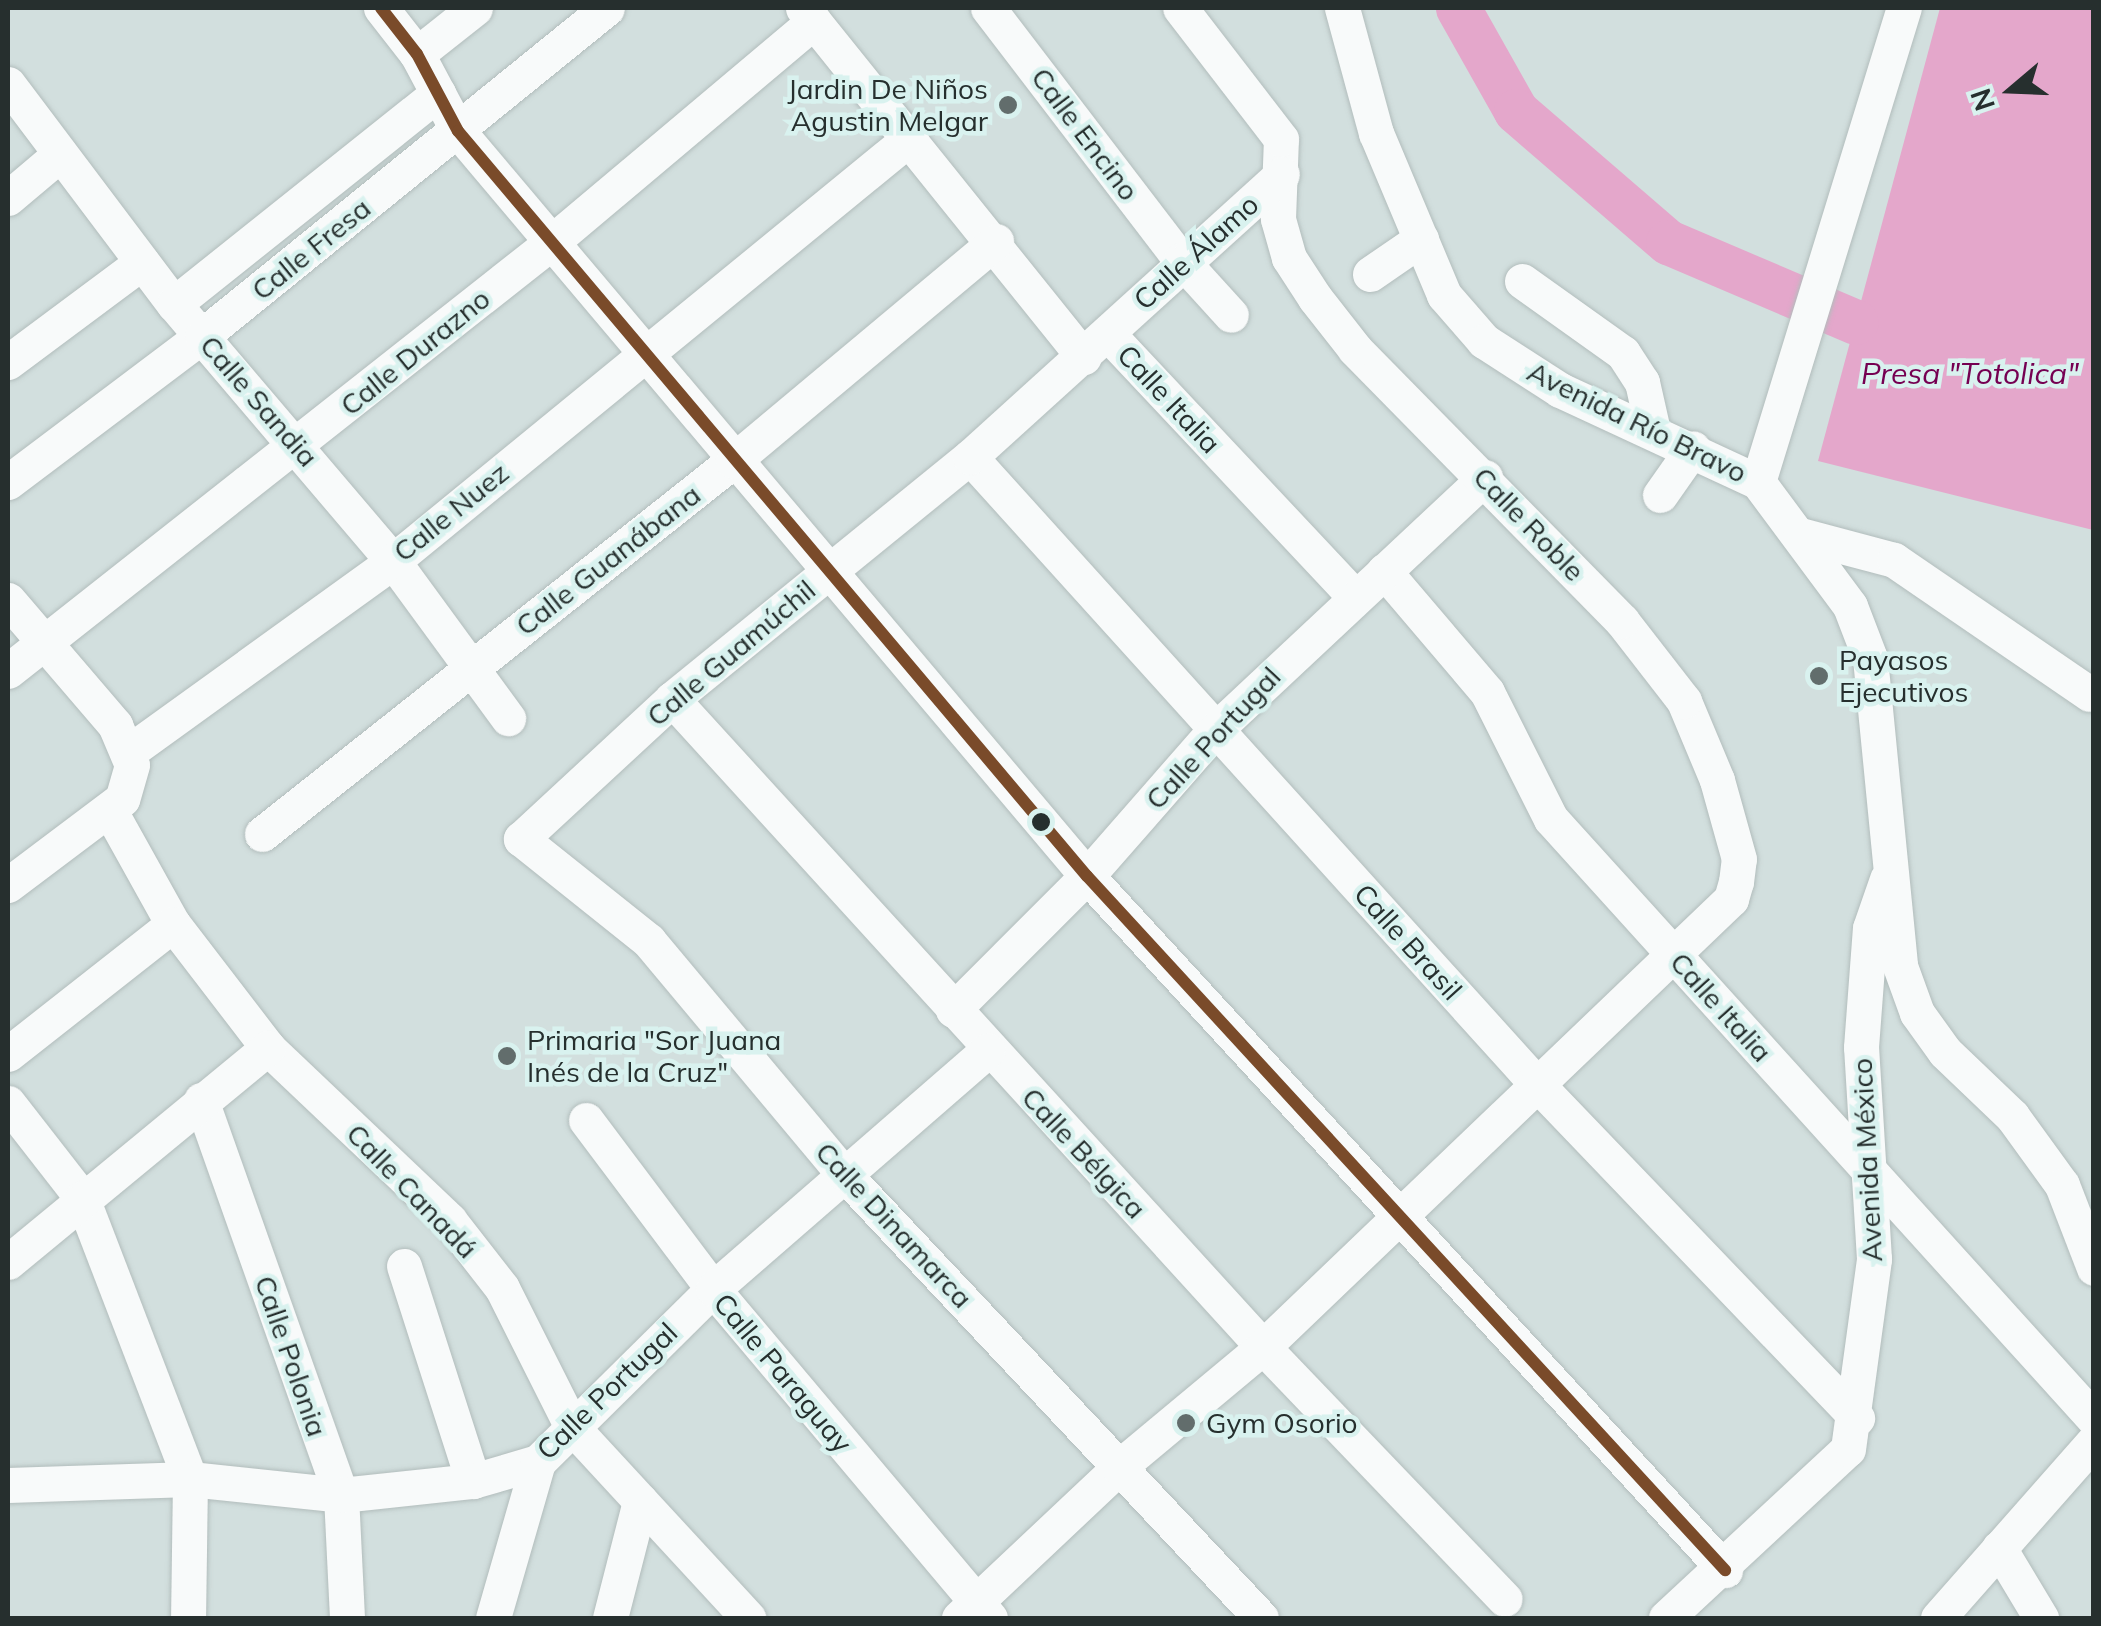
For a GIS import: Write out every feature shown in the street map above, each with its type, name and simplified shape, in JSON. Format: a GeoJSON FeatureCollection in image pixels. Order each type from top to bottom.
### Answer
{"type":"FeatureCollection","features":[{"type":"Feature","properties":{"kind":"street"},"geometry":{"type":"LineString","coordinates":[[381,8],[417,54],[458,131],[554,241],[733,462],[1087,876],[1400,1210],[1725,1570]]}},
{"type":"Feature","properties":{"kind":"street"},"geometry":{"type":"LineString","coordinates":[[417,54],[476,8]]}},
{"type":"Feature","properties":{"kind":"street","name":"Calle Fresa"},"geometry":{"type":"LineString","coordinates":[[8,482],[202,336],[607,8]]}},
{"type":"Feature","properties":{"kind":"street","name":"Calle Encino"},"geometry":{"type":"LineString","coordinates":[[988,8],[1181,260],[1231,315]]}},
{"type":"Feature","properties":{"kind":"street","name":"Calle Álamo"},"geometry":{"type":"LineString","coordinates":[[1096,345],[1181,260],[1282,174],[1281,139],[1180,8]]}},
{"type":"Feature","properties":{"kind":"street","name":"Avenida Río Bravo"},"geometry":{"type":"LineString","coordinates":[[1342,8],[1376,133],[1444,296],[1484,341],[1560,390],[1692,448],[1758,482],[1850,606],[1870,658],[1900,966],[1917,1013],[1944,1052],[2012,1116],[2062,1184],[2094,1268]]}},
{"type":"Feature","properties":{"kind":"street"},"geometry":{"type":"LineString","coordinates":[[1758,482],[1904,8]]}},
{"type":"Feature","properties":{"kind":"street","name":"Calle Italia"},"geometry":{"type":"LineString","coordinates":[[808,14],[996,241],[1096,345],[1353,595]]}},
{"type":"Feature","properties":{"kind":"street","name":"Calle Durazno"},"geometry":{"type":"LineString","coordinates":[[8,672],[554,241],[808,14]]}},
{"type":"Feature","properties":{"kind":"street","name":"Calle Sandia"},"geometry":{"type":"LineString","coordinates":[[8,84],[174,304],[300,444],[393,561],[508,718]]}},
{"type":"Feature","properties":{"kind":"street"},"geometry":{"type":"LineString","coordinates":[[174,304],[438,93]]}},
{"type":"Feature","properties":{"kind":"street","name":"Calle Nuez"},"geometry":{"type":"LineString","coordinates":[[130,751],[393,561],[911,136]]}},
{"type":"Feature","properties":{"kind":"street"},"geometry":{"type":"LineString","coordinates":[[8,198],[60,154]]}},
{"type":"Feature","properties":{"kind":"street"},"geometry":{"type":"LineString","coordinates":[[358,155],[387,188]]}},
{"type":"Feature","properties":{"kind":"street","name":"Calle Roble"},"geometry":{"type":"LineString","coordinates":[[1282,174],[1282,232],[1289,258],[1315,298],[1355,349],[1485,477],[1622,622],[1684,701],[1739,859],[1731,899],[1674,954]]}},
{"type":"Feature","properties":{"kind":"street"},"geometry":{"type":"LineString","coordinates":[[1370,274],[1421,239]]}},
{"type":"Feature","properties":{"kind":"street","name":"Calle Guanábana"},"geometry":{"type":"LineString","coordinates":[[262,834],[733,462],[996,241]]}},
{"type":"Feature","properties":{"kind":"street"},"geometry":{"type":"LineString","coordinates":[[8,362],[142,262]]}},
{"type":"Feature","properties":{"kind":"street"},"geometry":{"type":"LineString","coordinates":[[1522,282],[1623,353],[1642,382],[1653,431]]}},
{"type":"Feature","properties":{"kind":"street","name":"Calle Guamúchil"},"geometry":{"type":"LineString","coordinates":[[521,840],[672,699],[970,457],[1096,345]]}},
{"type":"Feature","properties":{"kind":"street"},"geometry":{"type":"LineString","coordinates":[[1660,495],[1692,448]]}},
{"type":"Feature","properties":{"kind":"street","name":"Calle Brasil"},"geometry":{"type":"LineString","coordinates":[[970,457],[1534,1081],[1857,1418]]}},
{"type":"Feature","properties":{"kind":"street","name":"Calle Portugal"},"geometry":{"type":"LineString","coordinates":[[953,1010],[1087,876],[1215,730],[1353,595],[1485,477]]}},
{"type":"Feature","properties":{"kind":"street"},"geometry":{"type":"LineString","coordinates":[[1800,535],[1894,560],[2090,694]]}},
{"type":"Feature","properties":{"kind":"street","name":"Calle Italia"},"geometry":{"type":"LineString","coordinates":[[1384,571],[1487,692],[1551,820],[2094,1418]]}},
{"type":"Feature","properties":{"kind":"street"},"geometry":{"type":"LineString","coordinates":[[8,600],[130,751],[130,781],[110,811],[8,886]]}},
{"type":"Feature","properties":{"kind":"street","name":"Calle Bélgica"},"geometry":{"type":"LineString","coordinates":[[672,699],[1262,1347],[1504,1598]]}},
{"type":"Feature","properties":{"kind":"street","name":"Calle Canadá"},"geometry":{"type":"LineString","coordinates":[[110,811],[174,924],[268,1048],[449,1220],[502,1288],[572,1427],[748,1618]]}},
{"type":"Feature","properties":{"kind":"street","name":"Calle Dinamarca"},"geometry":{"type":"LineString","coordinates":[[521,840],[648,941],[842,1172],[1260,1618]]}},
{"type":"Feature","properties":{"kind":"street","name":"Avenida México"},"geometry":{"type":"LineString","coordinates":[[1666,1618],[1725,1570],[1848,1448],[1857,1418],[1874,1259],[1872,1176],[1861,1047],[1870,928],[1892,865]]}},
{"type":"Feature","properties":{"kind":"street"},"geometry":{"type":"LineString","coordinates":[[8,1054],[174,924]]}},
{"type":"Feature","properties":{"kind":"street"},"geometry":{"type":"LineString","coordinates":[[975,1614],[1118,1467],[1262,1347],[1534,1081],[1674,954]]}},
{"type":"Feature","properties":{"kind":"street"},"geometry":{"type":"LineString","coordinates":[[8,1262],[268,1048]]}},
{"type":"Feature","properties":{"kind":"street","name":"Calle Portugal"},"geometry":{"type":"LineString","coordinates":[[8,1485],[190,1479],[340,1495],[473,1481],[538,1462],[713,1289],[842,1172],[988,1050]]}},
{"type":"Feature","properties":{"kind":"street","name":"Calle Polonia"},"geometry":{"type":"LineString","coordinates":[[201,1100],[340,1495],[347,1618]]}},
{"type":"Feature","properties":{"kind":"street"},"geometry":{"type":"LineString","coordinates":[[8,1102],[82,1198],[190,1479],[188,1618]]}},
{"type":"Feature","properties":{"kind":"street","name":"Calle Paraguay"},"geometry":{"type":"LineString","coordinates":[[586,1120],[713,1289],[975,1614]]}},
{"type":"Feature","properties":{"kind":"street"},"geometry":{"type":"LineString","coordinates":[[404,1266],[473,1481]]}},
{"type":"Feature","properties":{"kind":"street"},"geometry":{"type":"LineString","coordinates":[[1938,1618],[2094,1441]]}},
{"type":"Feature","properties":{"kind":"street"},"geometry":{"type":"LineString","coordinates":[[494,1618],[538,1462]]}},
{"type":"Feature","properties":{"kind":"street"},"geometry":{"type":"LineString","coordinates":[[610,1618],[640,1501]]}},
{"type":"Feature","properties":{"kind":"street"},"geometry":{"type":"LineString","coordinates":[[1999,1548],[2041,1618]]}},
{"type":"Feature","properties":{"kind":"water","name":"Presa \"Totolica\""},"geometry":{"type":"Polygon","coordinates":[[[1940,8],[2093,8],[2093,530],[1818,461],[1940,8]]]}},
{"type":"Feature","properties":{"kind":"waterway"},"geometry":{"type":"LineString","coordinates":[[1458,8],[1516,111],[1668,242],[1856,322]]}},
{"type":"Feature","properties":{"kind":"transit line"},"geometry":{"type":"LineString","coordinates":[[381,8],[417,54],[458,131],[1087,876],[1725,1570]]}},
{"type":"Feature","properties":{"kind":"place","name":"Jardin De Niños Agustin Melgar"},"geometry":{"type":"Point","coordinates":[1008,105]}},
{"type":"Feature","properties":{"kind":"place","name":"Payasos Ejecutivos"},"geometry":{"type":"Point","coordinates":[1819,676]}},
{"type":"Feature","properties":{"kind":"place","name":"Primaria \"Sor Juana Inés de la Cruz\""},"geometry":{"type":"Point","coordinates":[507,1056]}},
{"type":"Feature","properties":{"kind":"place","name":"Gym Osorio"},"geometry":{"type":"Point","coordinates":[1186,1423]}}]}
